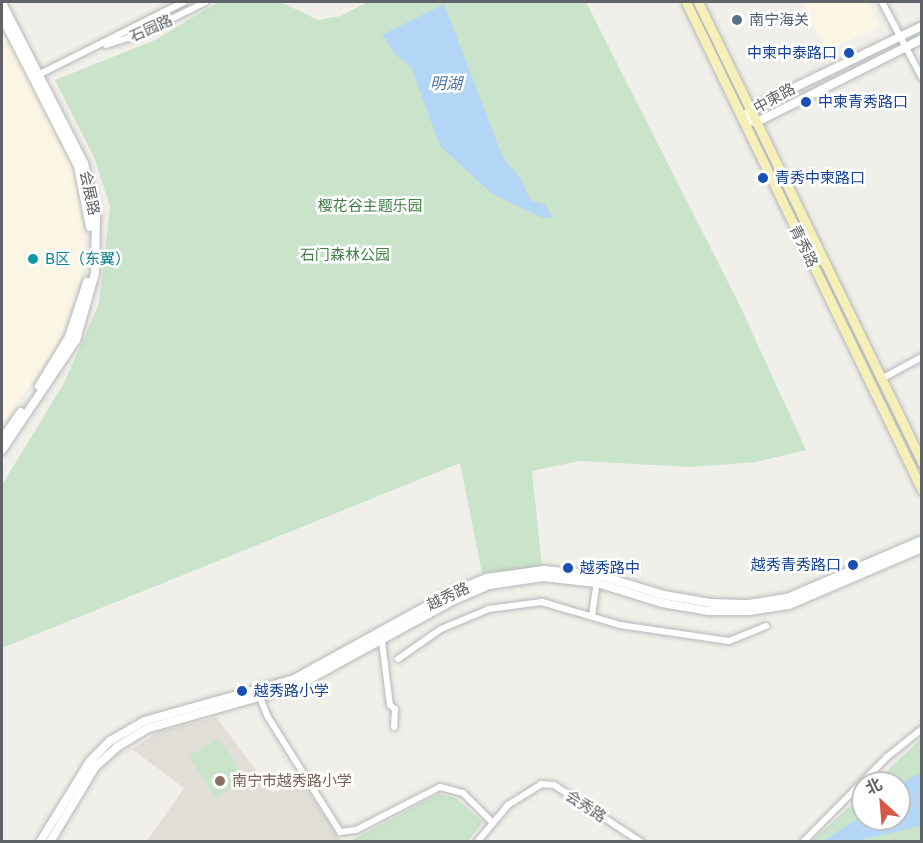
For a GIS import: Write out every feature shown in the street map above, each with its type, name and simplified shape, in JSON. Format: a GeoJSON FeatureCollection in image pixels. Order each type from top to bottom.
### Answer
{"type":"FeatureCollection","features":[{"type":"Feature","properties":{"kind":"main road","name":"青秀路"},"geometry":{"type":"LineString","coordinates":[[687,2],[921,490]]}},
{"type":"Feature","properties":{"kind":"main road","name":"青秀路"},"geometry":{"type":"LineString","coordinates":[[698,2],[883,378],[921,462]]}},
{"type":"Feature","properties":{"kind":"main road","name":"会展路"},"geometry":{"type":"LineString","coordinates":[[2,3],[84,162],[96,214],[95,273],[76,340],[2,450]]}},
{"type":"Feature","properties":{"kind":"main road","name":"会展路"},"geometry":{"type":"LineString","coordinates":[[2,17],[78,166],[91,215],[90,273],[69,337],[2,438]]}},
{"type":"Feature","properties":{"kind":"main road","name":"中柬路"},"geometry":{"type":"LineString","coordinates":[[921,26],[750,109],[743,120],[757,122],[921,39]]}},
{"type":"Feature","properties":{"kind":"main road","name":"越秀路"},"geometry":{"type":"LineString","coordinates":[[40,842],[68,791],[110,741],[144,721],[259,695],[325,665],[435,601],[487,578],[543,570],[597,579],[664,596],[750,604],[787,598],[921,540]]}},
{"type":"Feature","properties":{"kind":"main road","name":"越秀路"},"geometry":{"type":"LineString","coordinates":[[50,842],[95,767],[117,747],[149,728],[327,672],[452,601],[489,585],[543,577],[597,579],[662,603],[709,611],[749,611],[789,605],[921,548]]}},
{"type":"Feature","properties":{"kind":"street","name":"石园路"},"geometry":{"type":"LineString","coordinates":[[38,75],[184,2]]}},
{"type":"Feature","properties":{"kind":"street","name":"石园路"},"geometry":{"type":"LineString","coordinates":[[94,49],[140,34],[206,2]]}},
{"type":"Feature","properties":{"kind":"street"},"geometry":{"type":"LineString","coordinates":[[882,2],[921,78]]}},
{"type":"Feature","properties":{"kind":"street"},"geometry":{"type":"LineString","coordinates":[[883,378],[921,357]]}},
{"type":"Feature","properties":{"kind":"street"},"geometry":{"type":"LineString","coordinates":[[592,616],[597,579]]}},
{"type":"Feature","properties":{"kind":"street"},"geometry":{"type":"LineString","coordinates":[[398,659],[441,628],[489,609],[542,602],[620,625],[729,641],[766,626]]}},
{"type":"Feature","properties":{"kind":"street"},"geometry":{"type":"LineString","coordinates":[[382,640],[390,705],[395,709],[394,727]]}},
{"type":"Feature","properties":{"kind":"street"},"geometry":{"type":"LineString","coordinates":[[259,695],[326,815],[340,831],[356,830],[440,787],[463,793],[493,823]]}},
{"type":"Feature","properties":{"kind":"street"},"geometry":{"type":"LineString","coordinates":[[803,842],[887,757],[921,729]]}},
{"type":"Feature","properties":{"kind":"street","name":"会秀路"},"geometry":{"type":"LineString","coordinates":[[477,842],[493,823],[527,791],[541,784],[554,785],[642,842]]}},
{"type":"Feature","properties":{"kind":"shaded area"},"geometry":{"type":"Polygon","coordinates":[[[803,2],[868,2],[881,27],[826,50],[803,2]]]}},
{"type":"Feature","properties":{"kind":"shaded area"},"geometry":{"type":"Polygon","coordinates":[[[2,27],[73,163],[84,217],[83,272],[58,343],[2,426],[2,27]]]}},
{"type":"Feature","properties":{"kind":"shaded area","name":"南宁市越秀路小学"},"geometry":{"type":"Polygon","coordinates":[[[216,717],[273,793],[297,775],[340,840],[147,841],[184,788],[132,749],[158,732],[216,717]]]}},
{"type":"Feature","properties":{"kind":"green space","name":"石门森林公园"},"geometry":{"type":"Polygon","coordinates":[[[218,2],[281,2],[318,20],[341,16],[368,2],[586,2],[741,308],[806,450],[756,462],[692,467],[579,461],[532,471],[542,567],[482,573],[460,463],[2,648],[2,485],[63,385],[99,304],[110,207],[95,159],[55,80],[155,40],[218,2]]]}},
{"type":"Feature","properties":{"kind":"green space"},"geometry":{"type":"Polygon","coordinates":[[[218,738],[246,779],[216,799],[189,757],[218,738]]]}},
{"type":"Feature","properties":{"kind":"green space"},"geometry":{"type":"Polygon","coordinates":[[[921,739],[921,841],[811,842],[851,805],[851,831],[911,831],[911,771],[887,771],[921,739]]]}},
{"type":"Feature","properties":{"kind":"green space"},"geometry":{"type":"Polygon","coordinates":[[[439,794],[456,798],[483,822],[468,841],[350,841],[439,794]]]}},
{"type":"Feature","properties":{"kind":"water","name":"明湖"},"geometry":{"type":"Polygon","coordinates":[[[444,4],[503,158],[521,179],[530,200],[546,205],[552,218],[543,218],[492,194],[440,146],[411,67],[396,55],[382,35],[444,4]]]}},
{"type":"Feature","properties":{"kind":"water"},"geometry":{"type":"Polygon","coordinates":[[[921,773],[921,826],[911,828],[911,778],[921,773]]]}},
{"type":"Feature","properties":{"kind":"water"},"geometry":{"type":"Polygon","coordinates":[[[851,823],[851,831],[899,831],[855,841],[824,841],[851,823]]]}},
{"type":"Feature","properties":{"kind":"place","name":"南宁海关"},"geometry":{"type":"Point","coordinates":[737,20]}},
{"type":"Feature","properties":{"kind":"place","name":"中柬中泰路口"},"geometry":{"type":"Point","coordinates":[849,53]}},
{"type":"Feature","properties":{"kind":"place","name":"中柬青秀路口"},"geometry":{"type":"Point","coordinates":[806,102]}},
{"type":"Feature","properties":{"kind":"place","name":"青秀中柬路口"},"geometry":{"type":"Point","coordinates":[763,178]}},
{"type":"Feature","properties":{"kind":"place","name":"B区（东翼）"},"geometry":{"type":"Point","coordinates":[33,259]}},
{"type":"Feature","properties":{"kind":"place","name":"越秀青秀路口"},"geometry":{"type":"Point","coordinates":[853,565]}},
{"type":"Feature","properties":{"kind":"place","name":"越秀路中"},"geometry":{"type":"Point","coordinates":[568,568]}},
{"type":"Feature","properties":{"kind":"place","name":"越秀路小学"},"geometry":{"type":"Point","coordinates":[242,691]}},
{"type":"Feature","properties":{"kind":"place","name":"南宁市越秀路小学"},"geometry":{"type":"Point","coordinates":[220,781]}},
{"type":"Feature","properties":{"kind":"park label","name":"樱花谷主题乐园"},"geometry":{"type":"Point","coordinates":[370,206]}}]}
